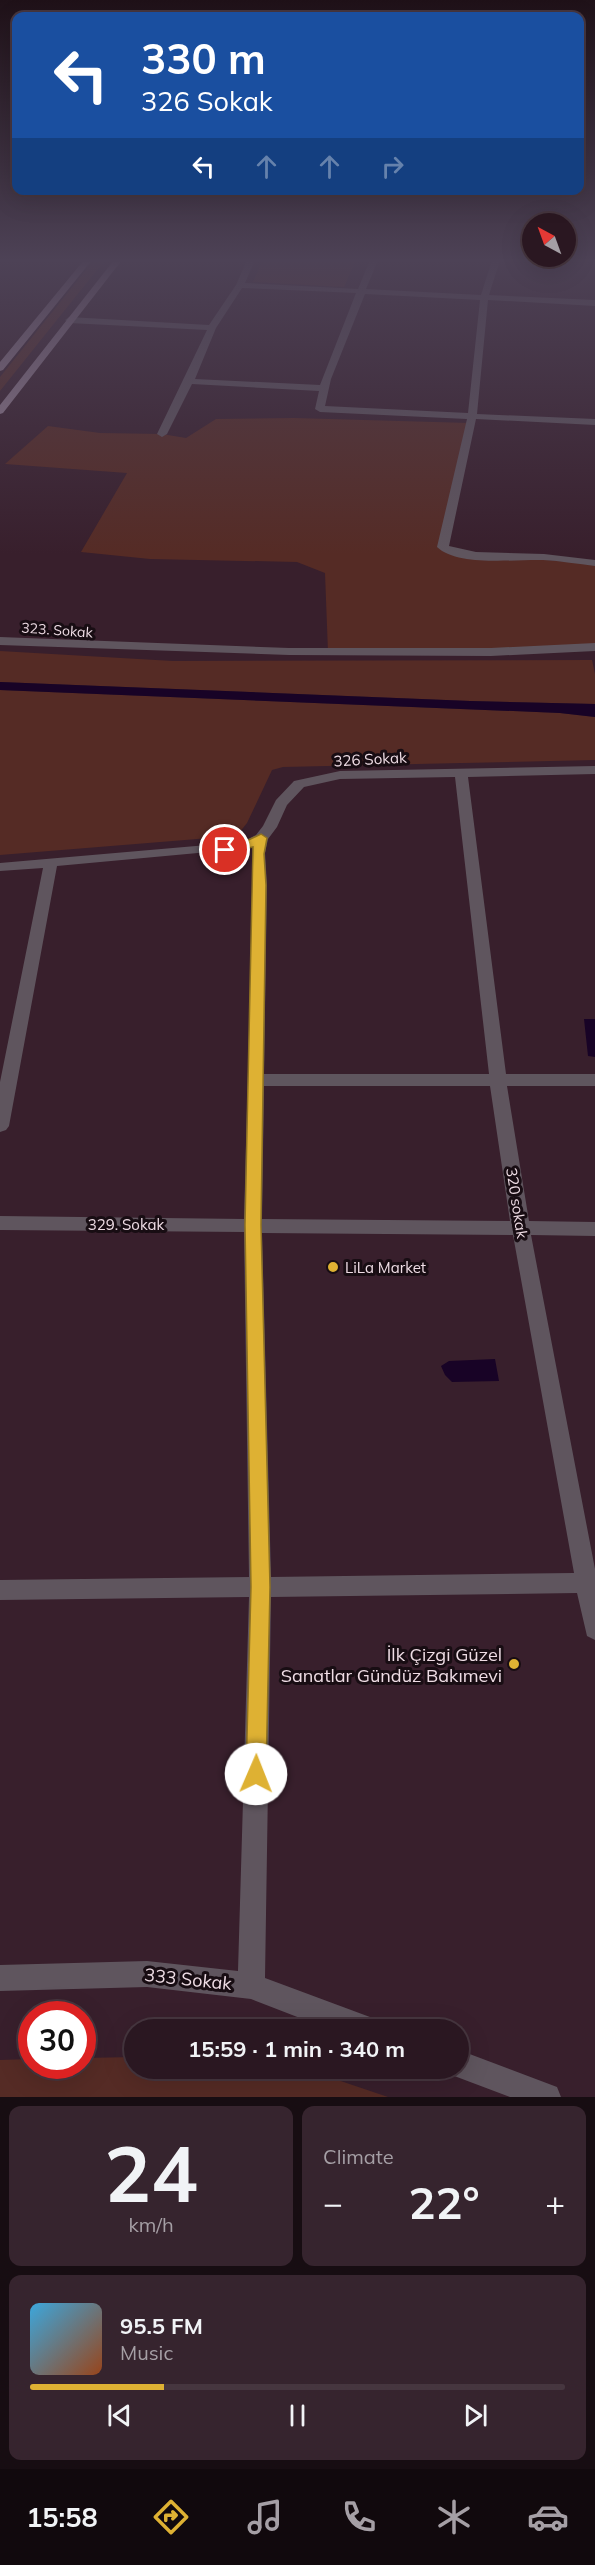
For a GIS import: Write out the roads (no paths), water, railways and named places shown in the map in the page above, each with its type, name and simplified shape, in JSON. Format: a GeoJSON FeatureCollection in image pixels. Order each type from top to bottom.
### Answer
{"type":"FeatureCollection","features":[{"type":"Feature","properties":{"kind":"main road"},"geometry":{"type":"LineString","coordinates":[[0,411],[40,358]]}},
{"type":"Feature","properties":{"kind":"street"},"geometry":{"type":"LineString","coordinates":[[162,434],[199,358]]}},
{"type":"Feature","properties":{"kind":"street"},"geometry":{"type":"LineString","coordinates":[[335,358],[323,388],[320,409],[595,422]]}},
{"type":"Feature","properties":{"kind":"street"},"geometry":{"type":"LineString","coordinates":[[478,358],[472,417],[443,547],[448,552],[475,555],[543,557],[595,563]]}},
{"type":"Feature","properties":{"kind":"street"},"geometry":{"type":"LineString","coordinates":[[189,381],[323,388]]}},
{"type":"Feature","properties":{"kind":"street","name":"323. Sokak"},"geometry":{"type":"LineString","coordinates":[[0,641],[206,651],[561,651],[595,647]]}},
{"type":"Feature","properties":{"kind":"street","name":"326 Sokak"},"geometry":{"type":"LineString","coordinates":[[261,838],[270,826],[281,803],[299,784],[340,775],[595,770]]}},
{"type":"Feature","properties":{"kind":"street","name":"320 sokak"},"geometry":{"type":"LineString","coordinates":[[461,773],[498,1081],[521,1230],[592,1583],[595,1629]]}},
{"type":"Feature","properties":{"kind":"street"},"geometry":{"type":"LineString","coordinates":[[0,867],[225,850],[245,846],[261,838]]}},
{"type":"Feature","properties":{"kind":"street"},"geometry":{"type":"LineString","coordinates":[[251,1986],[260,1587],[253,1225],[260,885],[258,854],[261,838]]}},
{"type":"Feature","properties":{"kind":"street"},"geometry":{"type":"LineString","coordinates":[[0,1126],[51,862]]}},
{"type":"Feature","properties":{"kind":"street"},"geometry":{"type":"LineString","coordinates":[[255,1080],[595,1080]]}},
{"type":"Feature","properties":{"kind":"street","name":"329. Sokak"},"geometry":{"type":"LineString","coordinates":[[0,1223],[595,1229]]}},
{"type":"Feature","properties":{"kind":"street"},"geometry":{"type":"LineString","coordinates":[[0,1590],[592,1583]]}},
{"type":"Feature","properties":{"kind":"street","name":"333 Sokak"},"geometry":{"type":"LineString","coordinates":[[0,1978],[147,1974],[251,1986],[339,2019]]}},
{"type":"Feature","properties":{"kind":"street"},"geometry":{"type":"LineString","coordinates":[[469,2068],[547,2097]]}},
{"type":"Feature","properties":{"kind":"place","name":"LiLa Market"},"geometry":{"type":"Point","coordinates":[333,1267]}},
{"type":"Feature","properties":{"kind":"place","name":"İlk Çizgi Güzel Sanatlar Gündüz Bakımevi"},"geometry":{"type":"Point","coordinates":[514,1664]}}]}
